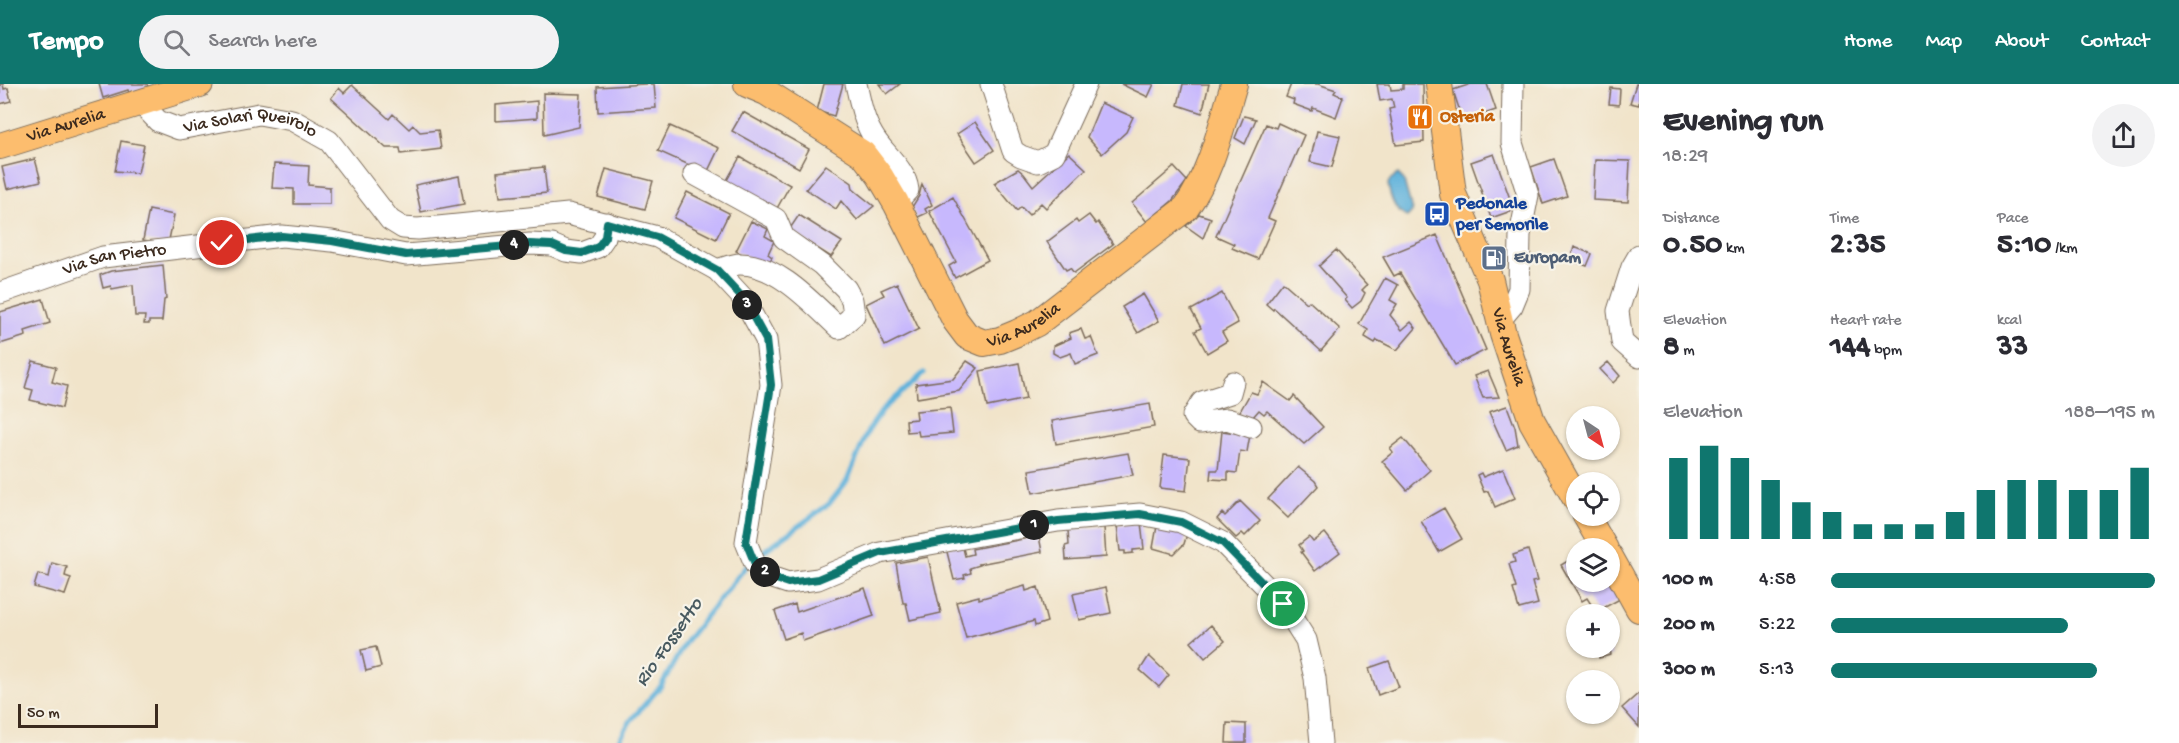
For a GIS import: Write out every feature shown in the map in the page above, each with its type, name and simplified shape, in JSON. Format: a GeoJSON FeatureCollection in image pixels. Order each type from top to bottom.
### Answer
{"type":"FeatureCollection","features":[{"type":"Feature","properties":{"kind":"main road","name":"Via Aurelia"},"geometry":{"type":"LineString","coordinates":[[0,146],[200,84]]}},
{"type":"Feature","properties":{"kind":"main road","name":"Via Aurelia"},"geometry":{"type":"LineString","coordinates":[[747,84],[766,92],[863,154],[880,176],[896,203],[955,320],[968,336],[984,343],[1000,340],[1036,322],[1186,208],[1199,189],[1211,160],[1234,84]]}},
{"type":"Feature","properties":{"kind":"main road","name":"Via Aurelia"},"geometry":{"type":"LineString","coordinates":[[1439,84],[1453,194],[1490,280],[1500,320],[1532,421],[1566,481]]}},
{"type":"Feature","properties":{"kind":"main road"},"geometry":{"type":"LineString","coordinates":[[1620,575],[1639,609]]}},
{"type":"Feature","properties":{"kind":"street"},"geometry":{"type":"LineString","coordinates":[[856,84],[863,113],[872,135],[906,178],[908,190],[896,203]]}},
{"type":"Feature","properties":{"kind":"street"},"geometry":{"type":"LineString","coordinates":[[991,84],[1013,151],[1038,162],[1054,154],[1086,84]]}},
{"type":"Feature","properties":{"kind":"street"},"geometry":{"type":"LineString","coordinates":[[1500,320],[1512,306],[1519,289],[1520,235],[1528,195],[1512,143],[1514,84]]}},
{"type":"Feature","properties":{"kind":"street","name":"Via Solari Queirolo"},"geometry":{"type":"LineString","coordinates":[[140,102],[158,121],[179,129],[259,114],[292,120],[329,141],[390,220],[403,228],[418,229],[568,213],[657,237],[717,270],[743,298],[766,340],[771,385],[746,542],[751,556],[770,577],[788,583],[818,579],[880,553],[1058,521],[1140,514],[1181,522],[1223,543],[1283,604],[1306,640],[1315,678],[1321,743]]}},
{"type":"Feature","properties":{"kind":"street"},"geometry":{"type":"LineString","coordinates":[[694,174],[776,219],[784,238],[838,278],[852,300],[854,315],[839,328],[783,279],[758,268],[740,264],[717,270]]}},
{"type":"Feature","properties":{"kind":"street","name":"Via San Pietro"},"geometry":{"type":"LineString","coordinates":[[0,292],[103,257],[282,236],[332,241],[406,255],[530,244],[552,245],[566,251],[582,253],[598,247],[605,237],[607,223]]}},
{"type":"Feature","properties":{"kind":"street"},"geometry":{"type":"LineString","coordinates":[[1639,255],[1632,267],[1618,311],[1622,342],[1639,357]]}},
{"type":"Feature","properties":{"kind":"street"},"geometry":{"type":"LineString","coordinates":[[1233,382],[1230,393],[1202,402],[1193,416],[1200,423],[1227,419],[1251,427]]}},
{"type":"Feature","properties":{"kind":"water"},"geometry":{"type":"Polygon","coordinates":[[[1398,174],[1404,180],[1412,212],[1407,217],[1399,212],[1391,199],[1388,184],[1398,174]]]}},
{"type":"Feature","properties":{"kind":"building"},"geometry":{"type":"Polygon","coordinates":[[[0,84],[3,84],[4,89],[8,88],[11,101],[0,104],[0,84]]]}},
{"type":"Feature","properties":{"kind":"building"},"geometry":{"type":"Polygon","coordinates":[[[99,84],[147,84],[148,87],[129,93],[128,90],[103,98],[99,84]]]}},
{"type":"Feature","properties":{"kind":"building"},"geometry":{"type":"Polygon","coordinates":[[[654,84],[656,108],[598,112],[597,87],[654,84]]]}},
{"type":"Feature","properties":{"kind":"building"},"geometry":{"type":"Polygon","coordinates":[[[824,84],[843,84],[834,116],[817,111],[824,84]]]}},
{"type":"Feature","properties":{"kind":"building"},"geometry":{"type":"Polygon","coordinates":[[[879,84],[900,84],[887,94],[879,84]]]}},
{"type":"Feature","properties":{"kind":"building"},"geometry":{"type":"Polygon","coordinates":[[[1121,84],[1154,84],[1148,97],[1121,84]]]}},
{"type":"Feature","properties":{"kind":"building"},"geometry":{"type":"Polygon","coordinates":[[[1183,84],[1209,84],[1202,113],[1178,105],[1183,84]]]}},
{"type":"Feature","properties":{"kind":"building"},"geometry":{"type":"Polygon","coordinates":[[[1291,84],[1318,84],[1336,90],[1334,93],[1343,97],[1336,117],[1313,108],[1312,111],[1293,104],[1294,100],[1286,97],[1291,84]]]}},
{"type":"Feature","properties":{"kind":"building"},"geometry":{"type":"Polygon","coordinates":[[[1377,84],[1390,84],[1391,90],[1403,89],[1403,84],[1423,84],[1424,142],[1396,145],[1389,109],[1394,108],[1392,99],[1380,101],[1377,84]]]}},
{"type":"Feature","properties":{"kind":"building"},"geometry":{"type":"Polygon","coordinates":[[[1471,84],[1487,84],[1496,110],[1463,121],[1453,90],[1471,84]]]}},
{"type":"Feature","properties":{"kind":"building"},"geometry":{"type":"Polygon","coordinates":[[[1636,84],[1639,85],[1639,105],[1630,103],[1636,84]]]}},
{"type":"Feature","properties":{"kind":"building"},"geometry":{"type":"Polygon","coordinates":[[[352,85],[389,119],[393,114],[409,129],[413,125],[420,132],[438,130],[441,149],[401,154],[400,148],[386,148],[331,98],[339,88],[344,93],[352,85]]]}},
{"type":"Feature","properties":{"kind":"building"},"geometry":{"type":"Polygon","coordinates":[[[1611,88],[1620,89],[1619,105],[1609,104],[1611,88]]]}},
{"type":"Feature","properties":{"kind":"building"},"geometry":{"type":"Polygon","coordinates":[[[543,93],[581,94],[579,127],[544,135],[543,93]]]}},
{"type":"Feature","properties":{"kind":"building"},"geometry":{"type":"Polygon","coordinates":[[[537,101],[537,118],[496,121],[496,105],[537,101]]]}},
{"type":"Feature","properties":{"kind":"building"},"geometry":{"type":"Polygon","coordinates":[[[1101,103],[1133,117],[1126,132],[1102,154],[1087,137],[1101,103]]]}},
{"type":"Feature","properties":{"kind":"building"},"geometry":{"type":"Polygon","coordinates":[[[743,112],[809,149],[799,168],[732,131],[743,112]]]}},
{"type":"Feature","properties":{"kind":"building"},"geometry":{"type":"Polygon","coordinates":[[[1244,116],[1256,119],[1245,144],[1235,138],[1244,116]]]}},
{"type":"Feature","properties":{"kind":"building"},"geometry":{"type":"Polygon","coordinates":[[[975,122],[994,150],[976,162],[957,134],[975,122]]]}},
{"type":"Feature","properties":{"kind":"building"},"geometry":{"type":"Polygon","coordinates":[[[1278,123],[1304,135],[1268,218],[1275,221],[1258,259],[1232,248],[1234,244],[1216,236],[1266,124],[1276,128],[1278,123]]]}},
{"type":"Feature","properties":{"kind":"building"},"geometry":{"type":"Polygon","coordinates":[[[670,126],[719,148],[707,173],[658,151],[670,126]]]}},
{"type":"Feature","properties":{"kind":"building"},"geometry":{"type":"Polygon","coordinates":[[[1317,131],[1340,136],[1332,167],[1310,162],[1317,131]]]}},
{"type":"Feature","properties":{"kind":"building"},"geometry":{"type":"Polygon","coordinates":[[[121,141],[144,145],[138,173],[115,171],[121,141]]]}},
{"type":"Feature","properties":{"kind":"building"},"geometry":{"type":"Polygon","coordinates":[[[1069,153],[1086,169],[1046,208],[1041,203],[1029,215],[1021,207],[1017,211],[994,183],[1018,169],[1033,186],[1069,153]]]}},
{"type":"Feature","properties":{"kind":"building"},"geometry":{"type":"Polygon","coordinates":[[[1494,154],[1514,210],[1491,218],[1471,162],[1494,154]]]}},
{"type":"Feature","properties":{"kind":"building"},"geometry":{"type":"Polygon","coordinates":[[[740,157],[790,185],[776,210],[726,182],[740,157]]]}},
{"type":"Feature","properties":{"kind":"building"},"geometry":{"type":"Polygon","coordinates":[[[35,159],[41,181],[7,189],[2,167],[35,159]]]}},
{"type":"Feature","properties":{"kind":"building"},"geometry":{"type":"Polygon","coordinates":[[[1554,159],[1567,196],[1543,204],[1531,167],[1554,159]]]}},
{"type":"Feature","properties":{"kind":"building"},"geometry":{"type":"Polygon","coordinates":[[[1595,160],[1630,161],[1628,202],[1593,200],[1595,160]]]}},
{"type":"Feature","properties":{"kind":"building"},"geometry":{"type":"Polygon","coordinates":[[[274,164],[309,166],[308,185],[330,187],[330,204],[294,204],[294,189],[272,188],[274,164]]]}},
{"type":"Feature","properties":{"kind":"building"},"geometry":{"type":"Polygon","coordinates":[[[826,165],[852,183],[853,189],[874,206],[857,220],[841,201],[836,209],[806,189],[826,165]]]}},
{"type":"Feature","properties":{"kind":"building"},"geometry":{"type":"Polygon","coordinates":[[[544,167],[547,193],[500,197],[497,172],[544,167]]]}},
{"type":"Feature","properties":{"kind":"building"},"geometry":{"type":"Polygon","coordinates":[[[1174,167],[1187,181],[1172,201],[1147,222],[1132,203],[1174,167]]]}},
{"type":"Feature","properties":{"kind":"building"},"geometry":{"type":"Polygon","coordinates":[[[606,169],[653,181],[645,209],[598,197],[606,169]]]}},
{"type":"Feature","properties":{"kind":"building"},"geometry":{"type":"Polygon","coordinates":[[[459,176],[464,204],[421,212],[415,185],[459,176]]]}},
{"type":"Feature","properties":{"kind":"building"},"geometry":{"type":"Polygon","coordinates":[[[922,184],[932,205],[925,209],[927,213],[916,218],[912,207],[919,196],[922,184]]]}},
{"type":"Feature","properties":{"kind":"building"},"geometry":{"type":"Polygon","coordinates":[[[687,192],[729,213],[716,239],[674,218],[687,192]]]}},
{"type":"Feature","properties":{"kind":"building"},"geometry":{"type":"Polygon","coordinates":[[[953,197],[988,260],[955,278],[949,266],[956,262],[929,211],[953,197]]]}},
{"type":"Feature","properties":{"kind":"building"},"geometry":{"type":"Polygon","coordinates":[[[149,210],[174,215],[168,245],[143,240],[149,210]]]}},
{"type":"Feature","properties":{"kind":"building"},"geometry":{"type":"Polygon","coordinates":[[[1199,214],[1211,218],[1203,238],[1186,226],[1199,214]]]}},
{"type":"Feature","properties":{"kind":"building"},"geometry":{"type":"Polygon","coordinates":[[[799,215],[842,242],[831,257],[789,230],[799,215]]]}},
{"type":"Feature","properties":{"kind":"building"},"geometry":{"type":"Polygon","coordinates":[[[1089,215],[1096,224],[1098,222],[1113,244],[1074,273],[1070,268],[1066,270],[1047,242],[1076,220],[1078,223],[1089,215]]]}},
{"type":"Feature","properties":{"kind":"building"},"geometry":{"type":"Polygon","coordinates":[[[751,221],[768,229],[765,236],[774,241],[768,254],[772,257],[769,263],[756,261],[736,251],[751,221]]]}},
{"type":"Feature","properties":{"kind":"building"},"geometry":{"type":"Polygon","coordinates":[[[1437,235],[1486,350],[1455,365],[1400,273],[1394,276],[1383,257],[1437,235]]]}},
{"type":"Feature","properties":{"kind":"building"},"geometry":{"type":"Polygon","coordinates":[[[1574,247],[1592,254],[1587,266],[1570,260],[1574,247]]]}},
{"type":"Feature","properties":{"kind":"building"},"geometry":{"type":"Polygon","coordinates":[[[1336,250],[1367,285],[1362,290],[1365,293],[1361,301],[1352,308],[1345,300],[1347,298],[1319,266],[1336,250]]]}},
{"type":"Feature","properties":{"kind":"building"},"geometry":{"type":"Polygon","coordinates":[[[163,265],[166,299],[162,321],[149,321],[149,324],[144,324],[145,316],[135,316],[133,285],[112,289],[111,286],[103,288],[100,275],[111,271],[163,265]]]}},
{"type":"Feature","properties":{"kind":"building"},"geometry":{"type":"Polygon","coordinates":[[[1385,278],[1398,285],[1390,300],[1397,304],[1390,315],[1402,330],[1411,322],[1416,328],[1397,350],[1365,337],[1368,330],[1359,324],[1385,278]]]}},
{"type":"Feature","properties":{"kind":"building"},"geometry":{"type":"Polygon","coordinates":[[[1283,282],[1307,303],[1309,301],[1340,329],[1321,351],[1274,308],[1273,310],[1266,304],[1283,282]]]}},
{"type":"Feature","properties":{"kind":"building"},"geometry":{"type":"Polygon","coordinates":[[[897,283],[919,329],[885,346],[866,304],[884,295],[881,290],[897,283]]]}},
{"type":"Feature","properties":{"kind":"building"},"geometry":{"type":"Polygon","coordinates":[[[1222,293],[1238,323],[1222,332],[1227,341],[1207,353],[1195,331],[1201,328],[1191,310],[1222,293]]]}},
{"type":"Feature","properties":{"kind":"building"},"geometry":{"type":"Polygon","coordinates":[[[1143,294],[1159,321],[1138,333],[1122,307],[1143,294]]]}},
{"type":"Feature","properties":{"kind":"building"},"geometry":{"type":"Polygon","coordinates":[[[43,299],[50,323],[25,331],[26,336],[0,344],[0,312],[43,299]]]}},
{"type":"Feature","properties":{"kind":"building"},"geometry":{"type":"Polygon","coordinates":[[[1081,329],[1085,339],[1091,337],[1098,355],[1075,364],[1071,353],[1060,357],[1053,353],[1053,346],[1071,338],[1069,333],[1081,329]]]}},
{"type":"Feature","properties":{"kind":"building"},"geometry":{"type":"Polygon","coordinates":[[[33,361],[56,367],[52,382],[67,386],[62,408],[30,400],[33,390],[25,388],[33,361]]]}},
{"type":"Feature","properties":{"kind":"building"},"geometry":{"type":"Polygon","coordinates":[[[967,361],[978,368],[959,391],[917,398],[916,384],[953,379],[967,361]]]}},
{"type":"Feature","properties":{"kind":"building"},"geometry":{"type":"Polygon","coordinates":[[[1608,362],[1620,376],[1613,383],[1600,369],[1608,362]]]}},
{"type":"Feature","properties":{"kind":"building"},"geometry":{"type":"Polygon","coordinates":[[[1019,363],[1026,399],[987,407],[980,371],[1019,363]]]}},
{"type":"Feature","properties":{"kind":"building"},"geometry":{"type":"Polygon","coordinates":[[[1488,371],[1499,397],[1483,398],[1474,376],[1488,371]]]}},
{"type":"Feature","properties":{"kind":"building"},"geometry":{"type":"Polygon","coordinates":[[[1263,382],[1290,401],[1294,396],[1323,427],[1304,444],[1267,411],[1264,414],[1259,410],[1252,418],[1239,413],[1251,392],[1257,394],[1263,382]]]}},
{"type":"Feature","properties":{"kind":"building"},"geometry":{"type":"Polygon","coordinates":[[[1150,404],[1154,427],[1056,444],[1052,421],[1150,404]]]}},
{"type":"Feature","properties":{"kind":"building"},"geometry":{"type":"Polygon","coordinates":[[[1507,406],[1515,427],[1518,445],[1506,450],[1489,412],[1507,406]]]}},
{"type":"Feature","properties":{"kind":"building"},"geometry":{"type":"Polygon","coordinates":[[[950,408],[953,433],[919,436],[918,431],[907,432],[906,420],[917,419],[916,411],[950,408]]]}},
{"type":"Feature","properties":{"kind":"building"},"geometry":{"type":"Polygon","coordinates":[[[1222,431],[1250,435],[1247,452],[1240,451],[1237,473],[1228,472],[1228,480],[1210,479],[1211,470],[1218,470],[1222,431]]]}},
{"type":"Feature","properties":{"kind":"building"},"geometry":{"type":"Polygon","coordinates":[[[1403,438],[1430,470],[1407,490],[1382,461],[1393,452],[1390,448],[1403,438]]]}},
{"type":"Feature","properties":{"kind":"building"},"geometry":{"type":"Polygon","coordinates":[[[1128,453],[1133,475],[1033,493],[1029,470],[1128,453]]]}},
{"type":"Feature","properties":{"kind":"building"},"geometry":{"type":"Polygon","coordinates":[[[1164,455],[1190,458],[1186,491],[1160,488],[1164,455]]]}},
{"type":"Feature","properties":{"kind":"building"},"geometry":{"type":"Polygon","coordinates":[[[1298,467],[1318,486],[1288,518],[1268,499],[1298,467]]]}},
{"type":"Feature","properties":{"kind":"building"},"geometry":{"type":"Polygon","coordinates":[[[1503,469],[1515,498],[1495,507],[1488,491],[1484,492],[1477,475],[1481,473],[1483,477],[1503,469]]]}},
{"type":"Feature","properties":{"kind":"building"},"geometry":{"type":"Polygon","coordinates":[[[1240,501],[1260,521],[1245,536],[1242,533],[1236,538],[1217,519],[1222,513],[1225,516],[1240,501]]]}},
{"type":"Feature","properties":{"kind":"building"},"geometry":{"type":"Polygon","coordinates":[[[1444,508],[1462,539],[1439,552],[1421,521],[1444,508]]]}},
{"type":"Feature","properties":{"kind":"building"},"geometry":{"type":"Polygon","coordinates":[[[1141,523],[1144,549],[1133,550],[1133,553],[1125,554],[1125,551],[1120,551],[1117,525],[1141,523]]]}},
{"type":"Feature","properties":{"kind":"building"},"geometry":{"type":"Polygon","coordinates":[[[1157,526],[1187,534],[1184,544],[1174,554],[1153,548],[1157,526]]]}},
{"type":"Feature","properties":{"kind":"building"},"geometry":{"type":"Polygon","coordinates":[[[1104,527],[1106,557],[1066,560],[1065,546],[1069,545],[1068,530],[1104,527]]]}},
{"type":"Feature","properties":{"kind":"building"},"geometry":{"type":"Polygon","coordinates":[[[1325,533],[1340,552],[1315,571],[1301,552],[1303,551],[1299,545],[1309,537],[1313,542],[1325,533]]]}},
{"type":"Feature","properties":{"kind":"building"},"geometry":{"type":"Polygon","coordinates":[[[1039,536],[1042,552],[979,564],[970,568],[971,573],[964,575],[965,578],[954,580],[946,548],[962,544],[965,556],[973,554],[972,549],[1039,536]]]}},
{"type":"Feature","properties":{"kind":"building"},"geometry":{"type":"Polygon","coordinates":[[[1528,550],[1537,581],[1532,582],[1538,604],[1519,609],[1509,564],[1515,562],[1513,555],[1528,550]]]}},
{"type":"Feature","properties":{"kind":"building"},"geometry":{"type":"Polygon","coordinates":[[[928,557],[941,613],[910,620],[906,603],[903,603],[896,563],[928,557]]]}},
{"type":"Feature","properties":{"kind":"building"},"geometry":{"type":"Polygon","coordinates":[[[1566,562],[1566,574],[1561,565],[1566,562]]]}},
{"type":"Feature","properties":{"kind":"building"},"geometry":{"type":"Polygon","coordinates":[[[52,563],[67,567],[65,576],[71,578],[65,595],[34,587],[38,574],[49,577],[52,563]]]}},
{"type":"Feature","properties":{"kind":"building"},"geometry":{"type":"Polygon","coordinates":[[[1025,586],[1026,591],[1038,587],[1047,622],[1035,626],[1034,621],[966,638],[956,602],[979,596],[979,599],[1025,586]]]}},
{"type":"Feature","properties":{"kind":"building"},"geometry":{"type":"Polygon","coordinates":[[[1106,587],[1111,613],[1079,620],[1073,594],[1106,587]]]}},
{"type":"Feature","properties":{"kind":"building"},"geometry":{"type":"Polygon","coordinates":[[[865,588],[874,616],[803,641],[801,633],[784,639],[775,611],[795,604],[797,612],[865,588]]]}},
{"type":"Feature","properties":{"kind":"building"},"geometry":{"type":"Polygon","coordinates":[[[1577,592],[1616,592],[1620,599],[1611,604],[1591,604],[1587,598],[1582,601],[1577,592]]]}},
{"type":"Feature","properties":{"kind":"building"},"geometry":{"type":"Polygon","coordinates":[[[1211,625],[1225,641],[1205,658],[1191,642],[1211,625]]]}},
{"type":"Feature","properties":{"kind":"building"},"geometry":{"type":"Polygon","coordinates":[[[376,647],[381,667],[366,671],[361,650],[376,647]]]}},
{"type":"Feature","properties":{"kind":"building"},"geometry":{"type":"Polygon","coordinates":[[[1149,656],[1169,675],[1159,687],[1140,670],[1149,656]]]}},
{"type":"Feature","properties":{"kind":"building"},"geometry":{"type":"Polygon","coordinates":[[[1389,661],[1399,687],[1378,695],[1369,668],[1389,661]]]}},
{"type":"Feature","properties":{"kind":"building"},"geometry":{"type":"Polygon","coordinates":[[[1639,693],[1639,727],[1622,708],[1639,693]]]}},
{"type":"Feature","properties":{"kind":"building"},"geometry":{"type":"Polygon","coordinates":[[[1227,723],[1246,724],[1246,743],[1226,743],[1227,723]]]}},
{"type":"Feature","properties":{"kind":"waterway","name":"Rio Fossetto"},"geometry":{"type":"LineString","coordinates":[[757,556],[829,504],[847,481],[868,431],[883,409],[924,373]]}},
{"type":"Feature","properties":{"kind":"waterway","name":"Rio Fossetto"},"geometry":{"type":"LineString","coordinates":[[617,743],[631,720],[661,686],[686,641],[748,564]]}},
{"type":"Feature","properties":{"kind":"place","name":"Osteria"},"geometry":{"type":"Point","coordinates":[1420,117]}},
{"type":"Feature","properties":{"kind":"place","name":"Pedonale per Semorile"},"geometry":{"type":"Point","coordinates":[1437,214]}},
{"type":"Feature","properties":{"kind":"place","name":"Europam"},"geometry":{"type":"Point","coordinates":[1494,258]}},
{"type":"Feature","properties":{"kind":"route"},"geometry":{"type":"LineString","coordinates":[[222,243],[282,236],[332,241],[406,255],[530,244],[552,245],[566,251],[582,253],[598,247],[605,237],[607,223],[657,237],[717,270],[743,298],[766,340],[771,385],[746,542],[755,564],[770,577],[788,583],[818,579],[880,553],[1058,521],[1140,514],[1181,522],[1223,543],[1283,604]]}}]}
